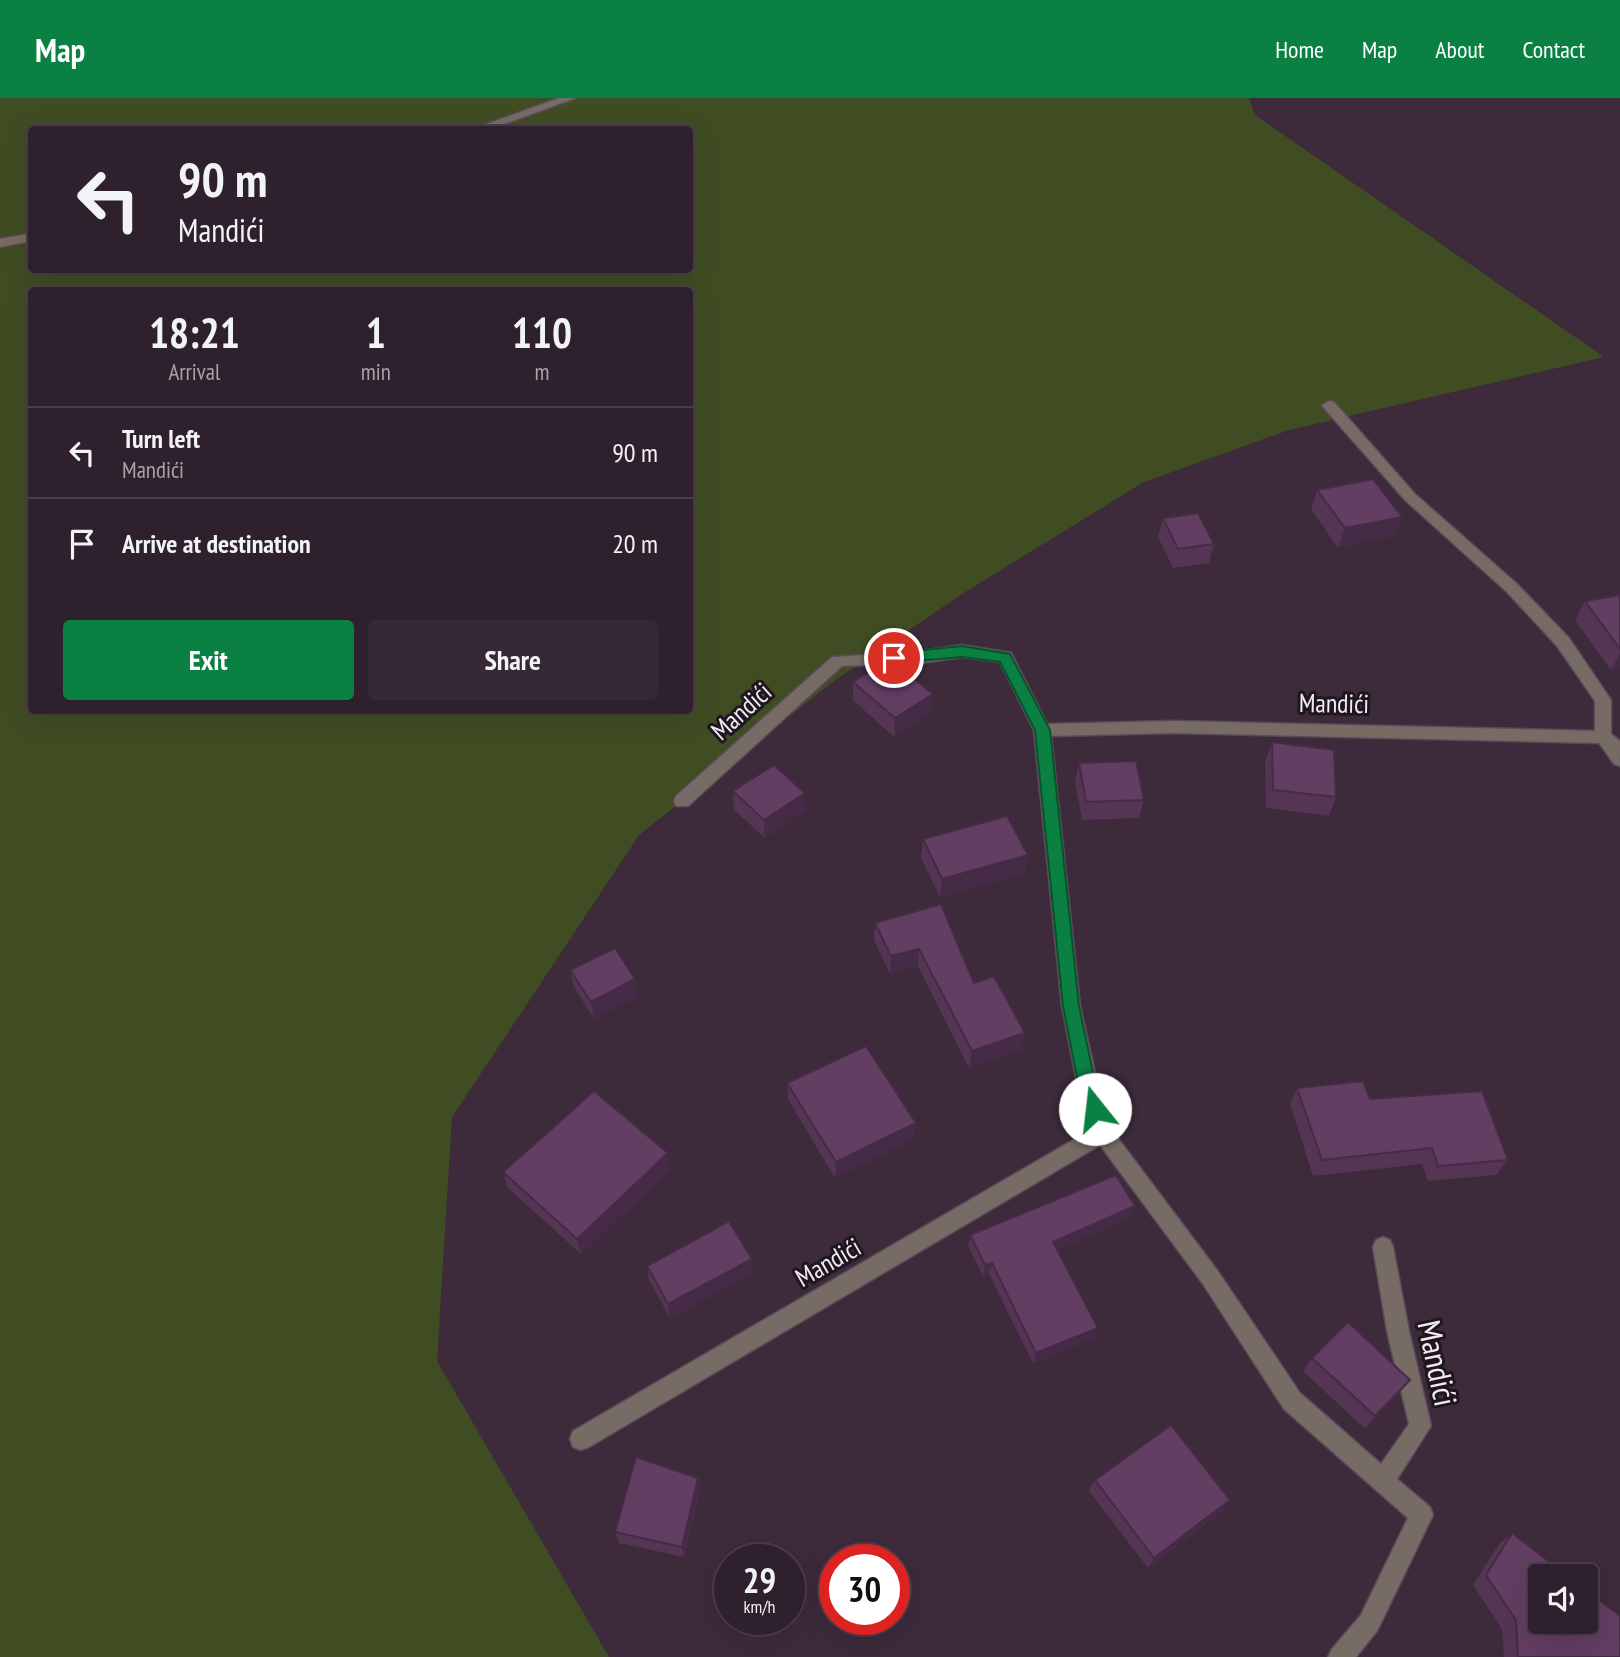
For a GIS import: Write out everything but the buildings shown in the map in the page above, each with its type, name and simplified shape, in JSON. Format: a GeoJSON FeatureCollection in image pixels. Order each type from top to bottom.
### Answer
{"type":"FeatureCollection","features":[{"type":"Feature","properties":{"kind":"street"},"geometry":{"type":"LineString","coordinates":[[487,126],[570,98]]}},
{"type":"Feature","properties":{"kind":"street"},"geometry":{"type":"LineString","coordinates":[[0,243],[28,238]]}},
{"type":"Feature","properties":{"kind":"street"},"geometry":{"type":"LineString","coordinates":[[1329,405],[1410,497],[1512,588],[1563,642],[1603,700],[1604,737],[1620,760]]}},
{"type":"Feature","properties":{"kind":"street","name":"Mandići"},"geometry":{"type":"LineString","coordinates":[[682,801],[838,661],[962,652],[1005,657],[1042,730],[1071,1006],[1087,1082],[1103,1133],[1210,1277],[1292,1401],[1381,1482],[1422,1515],[1369,1623],[1340,1657]]}},
{"type":"Feature","properties":{"kind":"street","name":"Mandići"},"geometry":{"type":"LineString","coordinates":[[1042,730],[1186,728],[1604,737]]}},
{"type":"Feature","properties":{"kind":"street"},"geometry":{"type":"LineString","coordinates":[[1604,737],[1620,750]]}},
{"type":"Feature","properties":{"kind":"street","name":"Mandići"},"geometry":{"type":"LineString","coordinates":[[581,1439],[1103,1133]]}},
{"type":"Feature","properties":{"kind":"street","name":"Mandići"},"geometry":{"type":"LineString","coordinates":[[1381,1482],[1420,1426],[1398,1331],[1383,1247]]}},
{"type":"Feature","properties":{"kind":"green space"},"geometry":{"type":"Polygon","coordinates":[[[0,98],[1249,98],[1255,115],[1604,357],[1289,430],[1144,482],[965,592],[834,681],[639,835],[452,1117],[437,1361],[609,1657],[0,1657],[0,98]]]}},
{"type":"Feature","properties":{"kind":"route"},"geometry":{"type":"LineString","coordinates":[[894,658],[962,652],[1005,657],[1042,730],[1071,1006],[1095,1109]]}}]}
